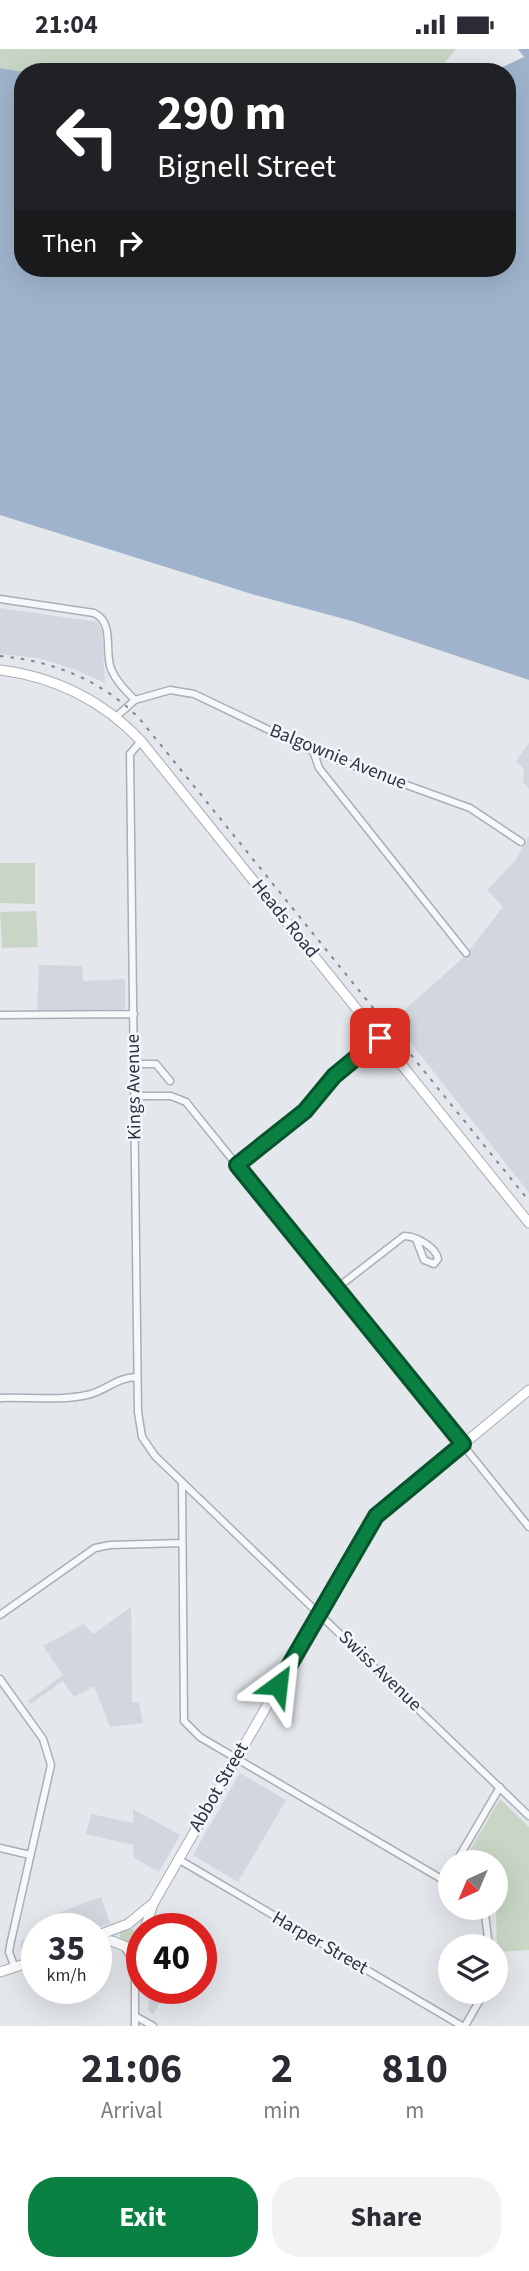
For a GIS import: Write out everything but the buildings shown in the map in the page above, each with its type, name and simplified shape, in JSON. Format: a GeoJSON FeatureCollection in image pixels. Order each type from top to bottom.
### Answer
{"type":"FeatureCollection","features":[{"type":"Feature","properties":{"kind":"street"},"geometry":{"type":"LineString","coordinates":[[0,599],[93,613],[105,622],[112,671],[135,700]]}},
{"type":"Feature","properties":{"kind":"street","name":"Heads Road"},"geometry":{"type":"LineString","coordinates":[[0,670],[31,675],[65,687],[117,717],[141,741],[529,1223]]}},
{"type":"Feature","properties":{"kind":"street","name":"Balgownie Avenue"},"geometry":{"type":"LineString","coordinates":[[117,717],[135,700],[170,690],[186,692],[313,751],[470,808],[521,842]]}},
{"type":"Feature","properties":{"kind":"street","name":"Kings Avenue"},"geometry":{"type":"LineString","coordinates":[[141,741],[130,754],[137,1377],[142,1437]]}},
{"type":"Feature","properties":{"kind":"street"},"geometry":{"type":"LineString","coordinates":[[313,751],[315,763],[466,953]]}},
{"type":"Feature","properties":{"kind":"street"},"geometry":{"type":"LineString","coordinates":[[0,1015],[134,1014]]}},
{"type":"Feature","properties":{"kind":"street"},"geometry":{"type":"LineString","coordinates":[[237,1165],[305,1111],[334,1076],[380,1038]]}},
{"type":"Feature","properties":{"kind":"street"},"geometry":{"type":"LineString","coordinates":[[134,1064],[156,1064],[170,1081]]}},
{"type":"Feature","properties":{"kind":"street"},"geometry":{"type":"LineString","coordinates":[[134,1096],[171,1096],[182,1099],[529,1527]]}},
{"type":"Feature","properties":{"kind":"street"},"geometry":{"type":"LineString","coordinates":[[337,1288],[398,1238],[404,1236],[416,1239]]}},
{"type":"Feature","properties":{"kind":"street"},"geometry":{"type":"LineString","coordinates":[[0,1398],[83,1396],[98,1392],[123,1377],[137,1377]]}},
{"type":"Feature","properties":{"kind":"street","name":"Abbot Street"},"geometry":{"type":"LineString","coordinates":[[150,1913],[153,1903],[376,1516],[529,1390]]}},
{"type":"Feature","properties":{"kind":"street","name":"Swiss Avenue"},"geometry":{"type":"LineString","coordinates":[[142,1437],[149,1450],[529,1816]]}},
{"type":"Feature","properties":{"kind":"street"},"geometry":{"type":"LineString","coordinates":[[183,1483],[184,1721],[200,1737],[438,1877]]}},
{"type":"Feature","properties":{"kind":"street"},"geometry":{"type":"LineString","coordinates":[[0,1615],[95,1548],[110,1545],[182,1543]]}},
{"type":"Feature","properties":{"kind":"street"},"geometry":{"type":"LineString","coordinates":[[0,1679],[43,1739],[50,1756],[50,1774],[9,1948],[15,1968]]}},
{"type":"Feature","properties":{"kind":"street"},"geometry":{"type":"LineString","coordinates":[[463,1850],[500,1787]]}},
{"type":"Feature","properties":{"kind":"street"},"geometry":{"type":"LineString","coordinates":[[0,1848],[30,1855]]}},
{"type":"Feature","properties":{"kind":"street","name":"Harper Street"},"geometry":{"type":"LineString","coordinates":[[178,1860],[463,2026]]}},
{"type":"Feature","properties":{"kind":"street","name":"Abbot Street"},"geometry":{"type":"LineString","coordinates":[[124,1926],[153,1903]]}},
{"type":"Feature","properties":{"kind":"street"},"geometry":{"type":"LineString","coordinates":[[112,1931],[124,1926]]}},
{"type":"Feature","properties":{"kind":"street"},"geometry":{"type":"LineString","coordinates":[[124,1926],[116,1935],[126,1951]]}},
{"type":"Feature","properties":{"kind":"street"},"geometry":{"type":"LineString","coordinates":[[112,1942],[126,1944]]}},
{"type":"Feature","properties":{"kind":"street"},"geometry":{"type":"LineString","coordinates":[[0,1972],[21,1966]]}},
{"type":"Feature","properties":{"kind":"street"},"geometry":{"type":"LineString","coordinates":[[135,2004],[135,2026]]}},
{"type":"Feature","properties":{"kind":"street"},"geometry":{"type":"LineString","coordinates":[[463,2026],[477,2004]]}},
{"type":"Feature","properties":{"kind":"street"},"geometry":{"type":"LineString","coordinates":[[135,2015],[153,2026]]}},
{"type":"Feature","properties":{"kind":"shaded area"},"geometry":{"type":"Polygon","coordinates":[[[0,608],[98,622],[102,631],[105,683],[74,669],[38,658],[0,654],[0,608]]]}},
{"type":"Feature","properties":{"kind":"shaded area"},"geometry":{"type":"Polygon","coordinates":[[[529,743],[529,789],[523,782],[524,769],[516,761],[529,743]]]}},
{"type":"Feature","properties":{"kind":"shaded area"},"geometry":{"type":"Polygon","coordinates":[[[529,836],[529,1193],[393,1020],[464,957],[503,907],[487,890],[515,861],[529,836]]]}},
{"type":"Feature","properties":{"kind":"shaded area"},"geometry":{"type":"Polygon","coordinates":[[[39,965],[82,966],[83,981],[125,979],[125,1009],[37,1011],[39,965]]]}},
{"type":"Feature","properties":{"kind":"shaded area"},"geometry":{"type":"Polygon","coordinates":[[[131,1607],[132,1702],[139,1702],[143,1723],[110,1727],[94,1686],[74,1697],[63,1681],[30,1704],[28,1701],[63,1675],[43,1646],[84,1624],[93,1634],[131,1607]]]}},
{"type":"Feature","properties":{"kind":"shaded area"},"geometry":{"type":"Polygon","coordinates":[[[240,1773],[286,1800],[238,1882],[193,1855],[240,1773]]]}},
{"type":"Feature","properties":{"kind":"shaded area"},"geometry":{"type":"Polygon","coordinates":[[[133,1809],[180,1835],[159,1872],[134,1858],[133,1845],[86,1834],[91,1814],[133,1823],[133,1809]]]}},
{"type":"Feature","properties":{"kind":"shaded area"},"geometry":{"type":"Polygon","coordinates":[[[101,1897],[107,1913],[58,1913],[101,1897]]]}},
{"type":"Feature","properties":{"kind":"shaded area"},"geometry":{"type":"Polygon","coordinates":[[[149,2004],[159,2004],[153,2015],[147,2009],[149,2004]]]}},
{"type":"Feature","properties":{"kind":"green space"},"geometry":{"type":"Polygon","coordinates":[[[0,49],[456,49],[444,63],[14,63],[14,81],[0,80],[0,49]]]}},
{"type":"Feature","properties":{"kind":"green space"},"geometry":{"type":"Polygon","coordinates":[[[0,863],[35,863],[35,904],[0,903],[0,863]]]}},
{"type":"Feature","properties":{"kind":"green space"},"geometry":{"type":"Polygon","coordinates":[[[36,911],[38,947],[2,948],[0,912],[36,911]]]}},
{"type":"Feature","properties":{"kind":"green space"},"geometry":{"type":"Polygon","coordinates":[[[500,1799],[529,1827],[529,1950],[508,1951],[508,1934],[497,1934],[496,1920],[508,1920],[508,1850],[470,1850],[500,1799]]]}},
{"type":"Feature","properties":{"kind":"green space"},"geometry":{"type":"Polygon","coordinates":[[[125,1928],[126,1944],[120,1939],[120,1933],[125,1928]]]}},
{"type":"Feature","properties":{"kind":"water"},"geometry":{"type":"Polygon","coordinates":[[[518,49],[529,49],[529,680],[352,621],[255,595],[0,515],[0,68],[14,70],[14,277],[516,277],[516,63],[511,63],[524,57],[518,49]]]}},
{"type":"Feature","properties":{"kind":"railway"},"geometry":{"type":"LineString","coordinates":[[0,656],[39,662],[75,675],[109,693],[139,718],[529,1201]]}},
{"type":"Feature","properties":{"kind":"route"},"geometry":{"type":"LineString","coordinates":[[278,1685],[376,1516],[463,1444],[237,1165],[305,1111],[334,1076],[380,1038]]}}]}
